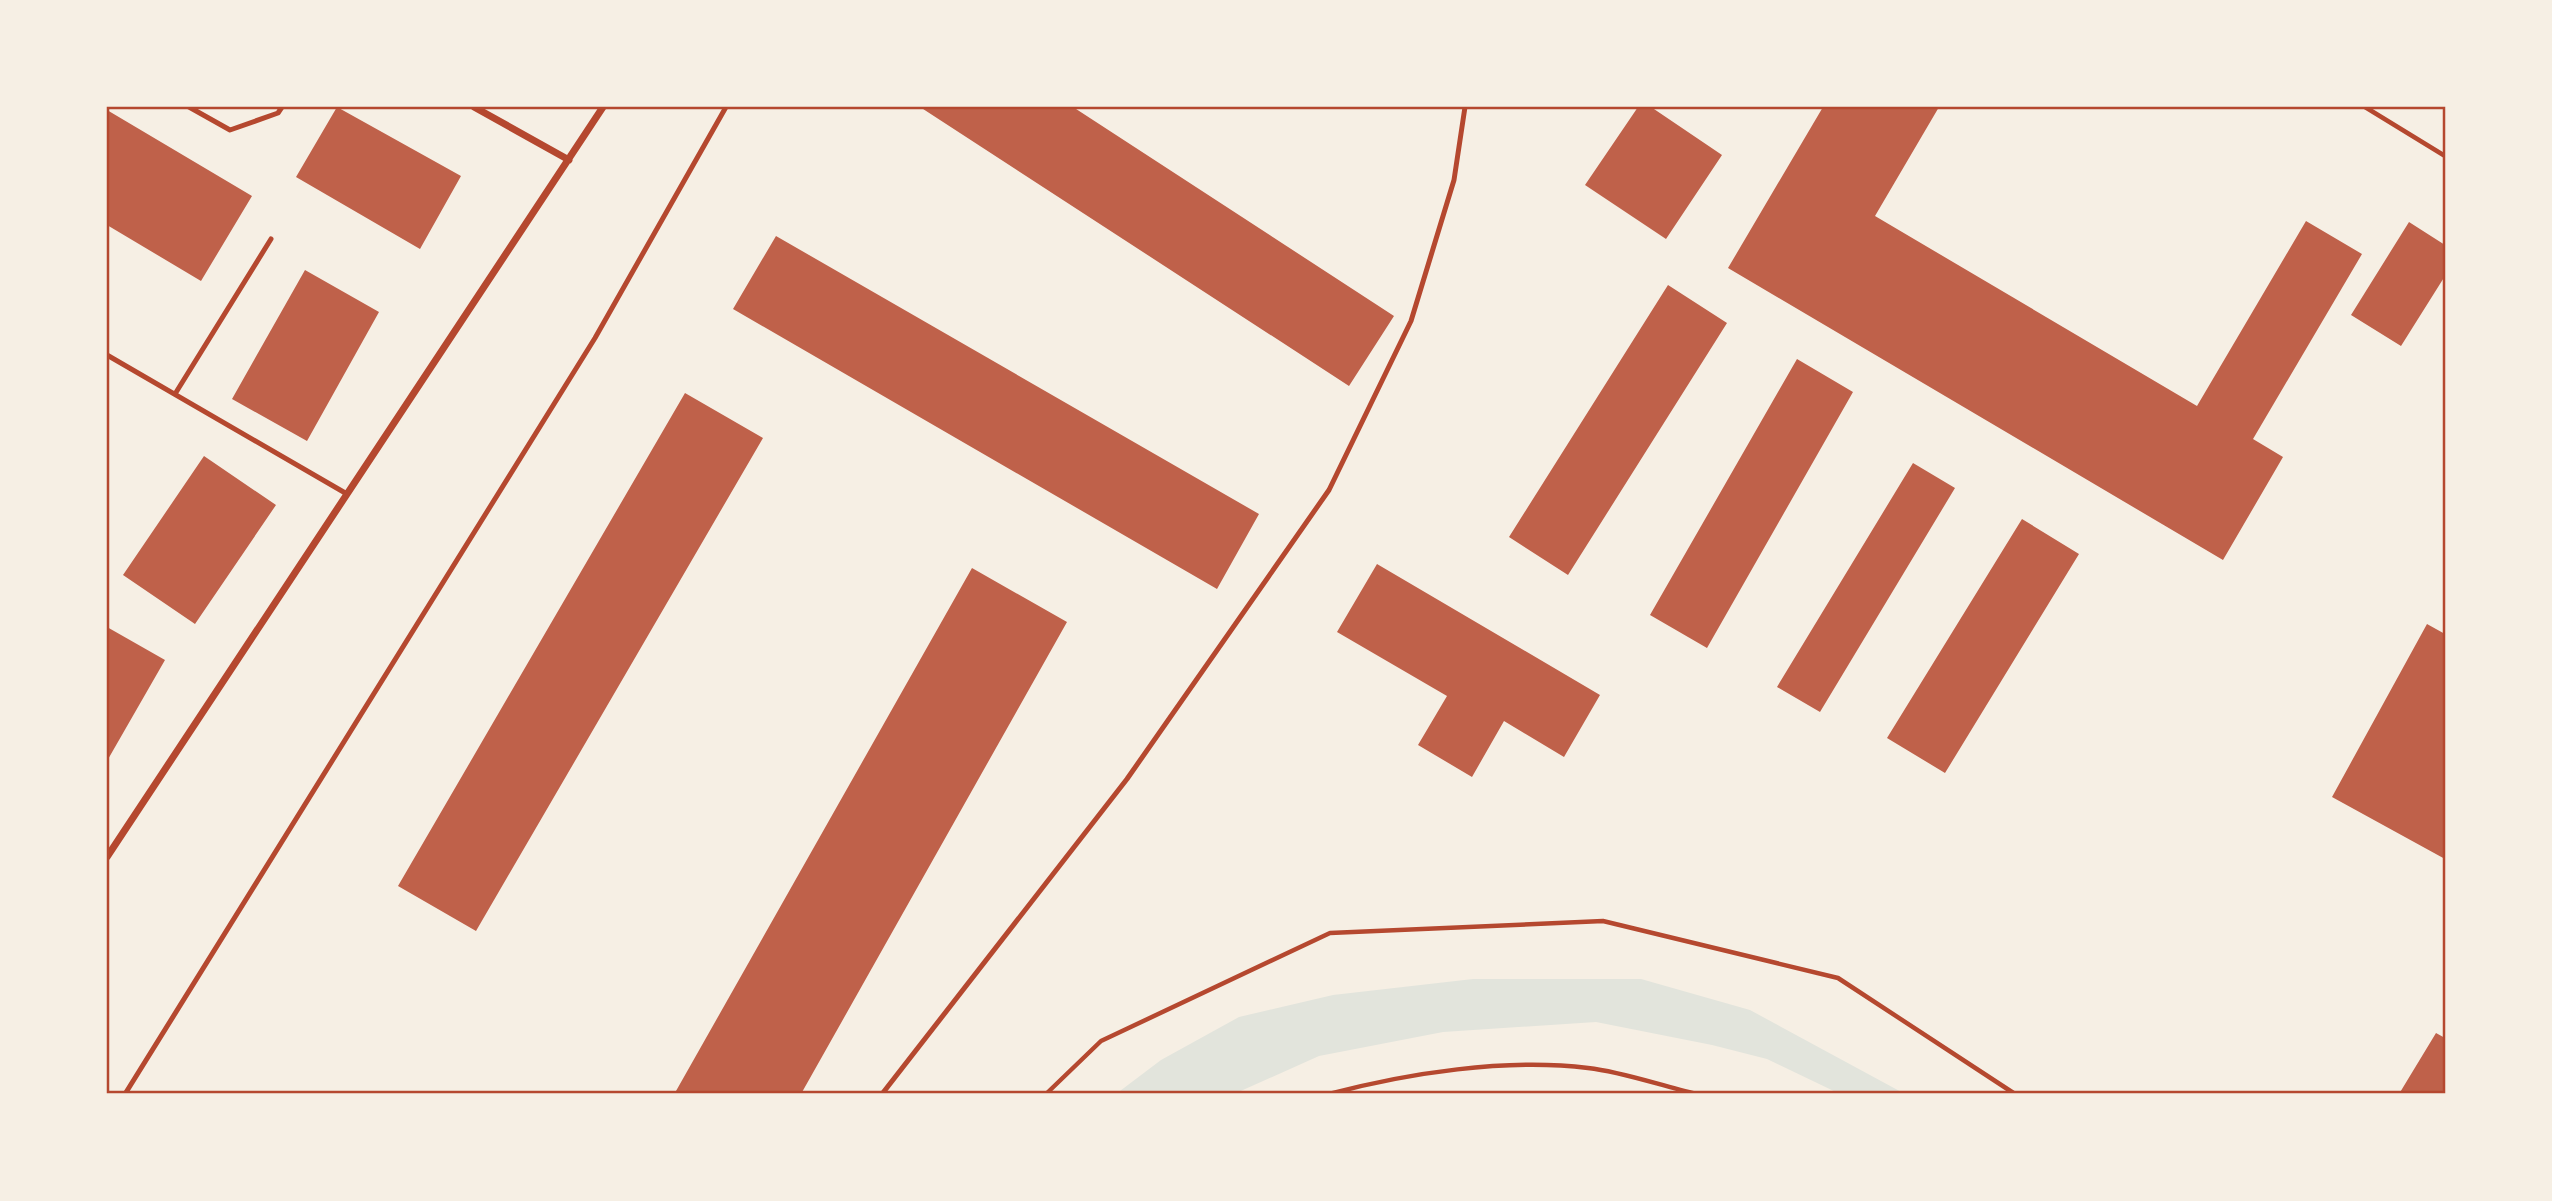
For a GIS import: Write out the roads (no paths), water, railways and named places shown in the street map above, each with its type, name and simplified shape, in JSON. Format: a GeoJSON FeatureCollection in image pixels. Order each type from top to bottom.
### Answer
{"type":"FeatureCollection","features":[{"type":"Feature","properties":{"kind":"street"},"geometry":{"type":"LineString","coordinates":[[474,107],[569,160]]}},
{"type":"Feature","properties":{"kind":"street"},"geometry":{"type":"LineString","coordinates":[[107,857],[603,107]]}},
{"type":"Feature","properties":{"kind":"lane"},"geometry":{"type":"LineString","coordinates":[[189,107],[230,130],[278,113],[282,107]]}},
{"type":"Feature","properties":{"kind":"lane"},"geometry":{"type":"LineString","coordinates":[[125,1094],[595,338],[726,107]]}},
{"type":"Feature","properties":{"kind":"lane"},"geometry":{"type":"LineString","coordinates":[[882,1094],[1127,779],[1329,489],[1411,321],[1454,180],[1465,107]]}},
{"type":"Feature","properties":{"kind":"lane"},"geometry":{"type":"LineString","coordinates":[[174,394],[271,239]]}},
{"type":"Feature","properties":{"kind":"lane"},"geometry":{"type":"LineString","coordinates":[[107,355],[347,494]]}}]}
